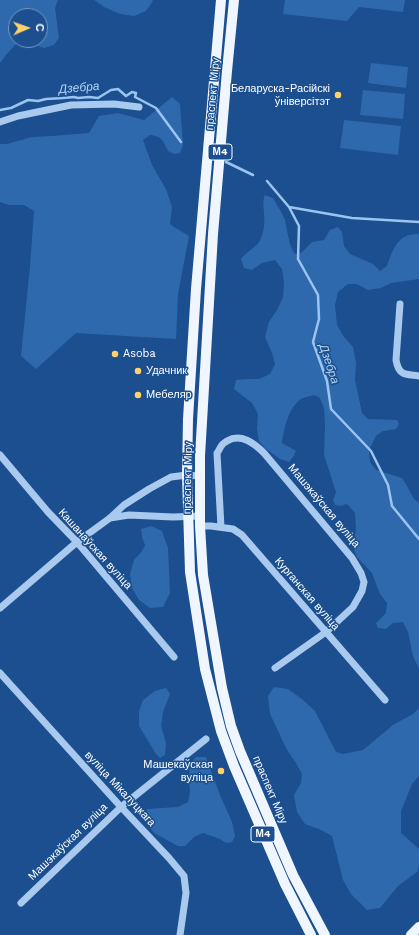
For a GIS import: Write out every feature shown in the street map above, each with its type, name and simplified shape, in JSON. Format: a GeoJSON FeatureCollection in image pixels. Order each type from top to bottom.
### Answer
{"type":"FeatureCollection","features":[{"type":"Feature","properties":{"kind":"main road","name":"праспект Міру"},"geometry":{"type":"LineString","coordinates":[[221,0],[196,289],[188,419],[187,475],[190,572],[205,669],[221,731],[234,766],[285,884],[311,935]]}},
{"type":"Feature","properties":{"kind":"main road","name":"праспект Міру"},"geometry":{"type":"LineString","coordinates":[[234,0],[213,234],[200,448],[200,521],[203,575],[222,688],[231,726],[240,751],[293,876],[325,935]]}},
{"type":"Feature","properties":{"kind":"main road"},"geometry":{"type":"LineString","coordinates":[[411,935],[419,927]]}},
{"type":"Feature","properties":{"kind":"street"},"geometry":{"type":"LineString","coordinates":[[0,122],[18,116],[71,105],[114,104],[139,107]]}},
{"type":"Feature","properties":{"kind":"street"},"geometry":{"type":"LineString","coordinates":[[400,304],[396,360],[397,369],[404,374],[419,376]]}},
{"type":"Feature","properties":{"kind":"street","name":"Машэкаўская вуліца"},"geometry":{"type":"LineString","coordinates":[[221,527],[217,453],[222,444],[237,437],[247,440],[264,453],[352,558],[361,573],[364,582],[362,591],[353,607],[326,632],[275,668]]}},
{"type":"Feature","properties":{"kind":"street","name":"Кашанаўская вуліца"},"geometry":{"type":"LineString","coordinates":[[0,455],[48,512],[77,542],[174,657]]}},
{"type":"Feature","properties":{"kind":"street"},"geometry":{"type":"LineString","coordinates":[[0,608],[77,542],[110,518],[124,505],[148,489],[171,477],[187,475],[200,476]]}},
{"type":"Feature","properties":{"kind":"street"},"geometry":{"type":"LineString","coordinates":[[124,505],[129,515]]}},
{"type":"Feature","properties":{"kind":"street","name":"Курганская вуліца"},"geometry":{"type":"LineString","coordinates":[[110,518],[129,515],[188,517],[211,526],[234,529],[242,535],[385,700]]}},
{"type":"Feature","properties":{"kind":"street","name":"вуліца Мікалуцкага"},"geometry":{"type":"LineString","coordinates":[[0,674],[184,876],[186,893],[180,935]]}},
{"type":"Feature","properties":{"kind":"street","name":"Машэкаўская вуліца"},"geometry":{"type":"LineString","coordinates":[[21,903],[121,808],[206,739]]}},
{"type":"Feature","properties":{"kind":"shaded area"},"geometry":{"type":"Polygon","coordinates":[[[0,0],[58,0],[55,8],[59,38],[54,45],[48,47],[48,8],[8,8],[8,48],[12,48],[0,63],[0,0]]]}},
{"type":"Feature","properties":{"kind":"shaded area"},"geometry":{"type":"Polygon","coordinates":[[[94,0],[153,1],[146,11],[134,16],[120,14],[104,7],[94,0]]]}},
{"type":"Feature","properties":{"kind":"shaded area"},"geometry":{"type":"Polygon","coordinates":[[[285,0],[405,0],[403,12],[359,7],[347,21],[283,14],[285,0]]]}},
{"type":"Feature","properties":{"kind":"shaded area"},"geometry":{"type":"Polygon","coordinates":[[[371,63],[408,67],[406,88],[368,83],[371,63]]]}},
{"type":"Feature","properties":{"kind":"shaded area"},"geometry":{"type":"Polygon","coordinates":[[[363,90],[405,94],[403,119],[360,115],[363,90]]]}},
{"type":"Feature","properties":{"kind":"shaded area"},"geometry":{"type":"Polygon","coordinates":[[[172,97],[180,104],[183,145],[180,153],[174,154],[168,151],[160,138],[150,135],[143,140],[152,165],[166,189],[172,207],[170,224],[189,236],[178,294],[176,339],[76,333],[36,369],[21,356],[34,211],[24,205],[9,205],[0,202],[0,144],[7,144],[32,137],[89,133],[99,116],[118,113],[144,120],[172,97]]]}},
{"type":"Feature","properties":{"kind":"shaded area"},"geometry":{"type":"Polygon","coordinates":[[[344,120],[401,126],[398,155],[340,148],[344,120]]]}},
{"type":"Feature","properties":{"kind":"shaded area"},"geometry":{"type":"Polygon","coordinates":[[[265,195],[273,198],[285,220],[290,242],[295,254],[301,253],[312,242],[324,240],[330,230],[338,227],[342,232],[344,246],[350,254],[373,264],[380,271],[387,266],[394,248],[401,239],[412,234],[419,234],[419,279],[391,283],[381,288],[368,290],[357,284],[348,284],[338,292],[335,305],[337,325],[344,337],[353,347],[356,363],[355,380],[362,413],[368,419],[397,420],[399,424],[396,429],[383,431],[376,436],[369,450],[370,462],[376,470],[402,478],[414,499],[419,503],[419,669],[413,656],[408,632],[403,622],[393,623],[386,629],[378,628],[376,623],[386,613],[387,603],[380,594],[372,573],[357,557],[353,547],[356,529],[355,513],[347,504],[341,506],[335,505],[333,500],[336,492],[324,455],[324,408],[320,398],[314,395],[301,399],[290,413],[285,425],[282,443],[296,451],[289,462],[280,459],[265,448],[259,441],[257,429],[258,414],[252,403],[234,389],[236,380],[259,379],[270,374],[275,364],[265,337],[269,322],[283,297],[284,282],[282,269],[275,260],[262,263],[252,270],[244,268],[241,259],[258,244],[261,239],[264,225],[263,202],[265,195]]]}},
{"type":"Feature","properties":{"kind":"shaded area"},"geometry":{"type":"Polygon","coordinates":[[[151,526],[162,531],[168,548],[170,593],[163,607],[150,608],[139,600],[132,588],[130,574],[134,560],[145,545],[141,529],[151,526]]]}},
{"type":"Feature","properties":{"kind":"shaded area"},"geometry":{"type":"Polygon","coordinates":[[[274,687],[288,689],[315,711],[336,752],[343,754],[363,750],[393,725],[413,714],[419,708],[419,776],[412,784],[401,811],[401,833],[419,849],[419,867],[417,872],[398,886],[380,908],[367,910],[351,894],[343,880],[332,836],[305,824],[297,812],[294,795],[301,783],[302,774],[287,750],[270,714],[268,696],[274,687]]]}},
{"type":"Feature","properties":{"kind":"shaded area"},"geometry":{"type":"Polygon","coordinates":[[[166,688],[170,694],[163,712],[161,726],[166,743],[165,755],[160,758],[139,726],[139,711],[143,700],[155,691],[166,688]]]}},
{"type":"Feature","properties":{"kind":"shaded area"},"geometry":{"type":"Polygon","coordinates":[[[196,757],[206,757],[232,822],[235,836],[232,842],[226,843],[220,839],[203,833],[194,837],[185,846],[178,846],[154,833],[146,822],[147,809],[178,807],[188,802],[190,792],[190,764],[196,757]]]}},
{"type":"Feature","properties":{"kind":"waterway","name":"Дзебра"},"geometry":{"type":"LineString","coordinates":[[0,110],[11,108],[28,100],[38,101],[74,97],[98,98],[111,90],[118,89],[126,96],[132,92],[136,93],[135,97],[156,108],[181,142]]}},
{"type":"Feature","properties":{"kind":"waterway","name":"Дзебра"},"geometry":{"type":"LineString","coordinates":[[226,162],[253,175]]}},
{"type":"Feature","properties":{"kind":"waterway","name":"Дзебра"},"geometry":{"type":"LineString","coordinates":[[267,181],[289,207],[299,226],[298,259],[318,295],[319,319],[313,342],[327,381],[331,409],[371,451],[388,485],[392,506],[419,539]]}},
{"type":"Feature","properties":{"kind":"waterway"},"geometry":{"type":"LineString","coordinates":[[289,207],[352,218],[419,222]]}},
{"type":"Feature","properties":{"kind":"place","name":"Беларуска-Расійскі ўніверсітэт"},"geometry":{"type":"Point","coordinates":[338,95]}},
{"type":"Feature","properties":{"kind":"place","name":"Asoba"},"geometry":{"type":"Point","coordinates":[115,354]}},
{"type":"Feature","properties":{"kind":"place","name":"Удачник"},"geometry":{"type":"Point","coordinates":[138,371]}},
{"type":"Feature","properties":{"kind":"place","name":"Мебеляр"},"geometry":{"type":"Point","coordinates":[138,395]}},
{"type":"Feature","properties":{"kind":"place","name":"Машекаўская вуліца"},"geometry":{"type":"Point","coordinates":[221,771]}}]}
